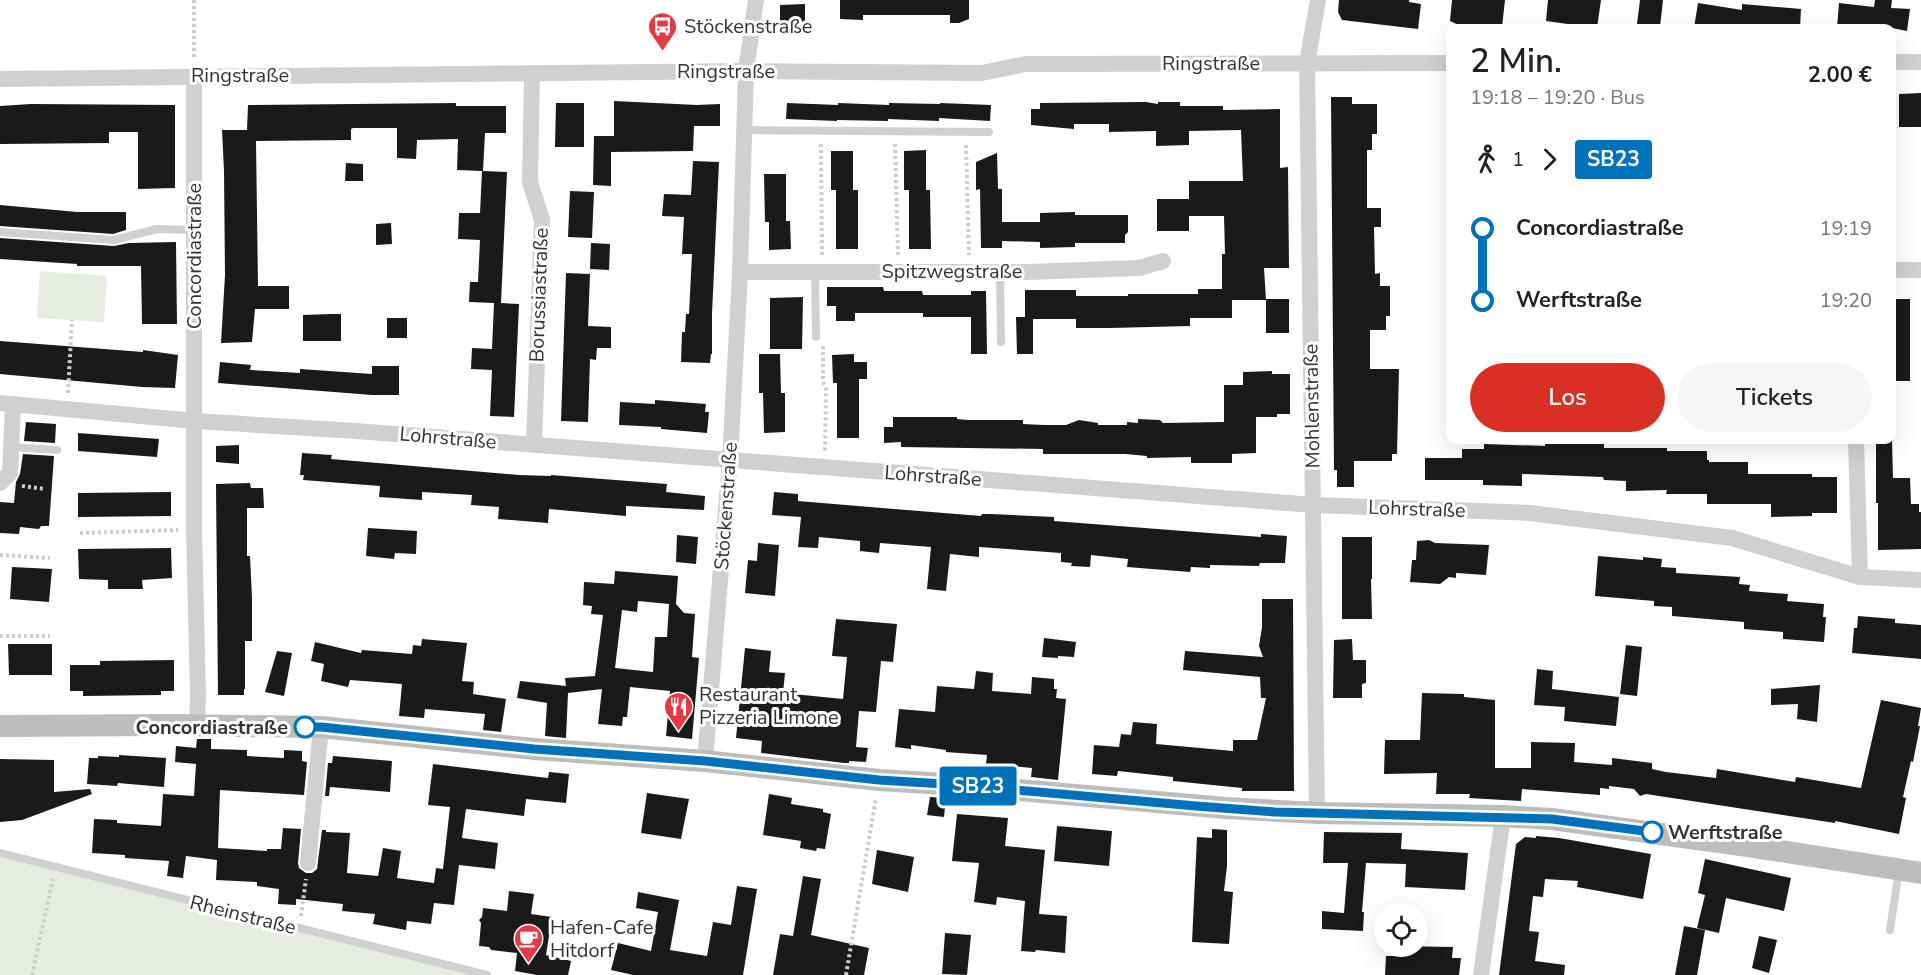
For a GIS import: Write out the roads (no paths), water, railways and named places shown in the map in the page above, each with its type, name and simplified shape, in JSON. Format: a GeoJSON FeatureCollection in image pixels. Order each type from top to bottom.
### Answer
{"type":"FeatureCollection","features":[{"type":"Feature","properties":{"kind":"street","name":"Stöckenstraße"},"geometry":{"type":"LineString","coordinates":[[705,761],[730,461],[740,272],[746,70],[756,0]]}},
{"type":"Feature","properties":{"kind":"street","name":"Mohlenstraße"},"geometry":{"type":"LineString","coordinates":[[1317,813],[1307,63],[1318,0]]}},
{"type":"Feature","properties":{"kind":"street"},"geometry":{"type":"LineString","coordinates":[[1896,62],[1921,62]]}},
{"type":"Feature","properties":{"kind":"street","name":"Ringstraße"},"geometry":{"type":"LineString","coordinates":[[0,79],[746,70],[982,73],[1026,64],[1446,63]]}},
{"type":"Feature","properties":{"kind":"street","name":"Borussiastraße"},"geometry":{"type":"LineString","coordinates":[[532,74],[530,182],[542,220],[534,445]]}},
{"type":"Feature","properties":{"kind":"street","name":"Concordiastraße"},"geometry":{"type":"LineString","coordinates":[[194,76],[194,530],[198,694],[196,725]]}},
{"type":"Feature","properties":{"kind":"street","name":"Spitzwegstraße"},"geometry":{"type":"LineString","coordinates":[[740,272],[1000,272],[1139,268],[1163,261]]}},
{"type":"Feature","properties":{"kind":"street"},"geometry":{"type":"LineString","coordinates":[[1896,270],[1921,270]]}},
{"type":"Feature","properties":{"kind":"street"},"geometry":{"type":"LineString","coordinates":[[0,483],[10,473],[11,447],[6,404]]}},
{"type":"Feature","properties":{"kind":"street","name":"Lohrstraße"},"geometry":{"type":"LineString","coordinates":[[6,404],[195,421],[356,430],[1314,505],[1530,513],[1731,538],[1860,577],[1921,580]]}},
{"type":"Feature","properties":{"kind":"street"},"geometry":{"type":"LineString","coordinates":[[1856,444],[1860,577]]}},
{"type":"Feature","properties":{"kind":"street"},"geometry":{"type":"LineString","coordinates":[[0,726],[321,727],[534,749],[705,761],[879,780],[1206,807],[1317,813],[1503,816],[1564,820],[1843,860],[1910,872]]}},
{"type":"Feature","properties":{"kind":"street"},"geometry":{"type":"LineString","coordinates":[[308,863],[321,727]]}},
{"type":"Feature","properties":{"kind":"street"},"geometry":{"type":"LineString","coordinates":[[1481,975],[1503,816]]}},
{"type":"Feature","properties":{"kind":"lane"},"geometry":{"type":"LineString","coordinates":[[744,130],[989,132]]}},
{"type":"Feature","properties":{"kind":"lane"},"geometry":{"type":"LineString","coordinates":[[0,232],[114,240],[157,229],[194,230]]}},
{"type":"Feature","properties":{"kind":"lane"},"geometry":{"type":"LineString","coordinates":[[816,337],[818,271]]}},
{"type":"Feature","properties":{"kind":"lane"},"geometry":{"type":"LineString","coordinates":[[1000,272],[1001,342]]}},
{"type":"Feature","properties":{"kind":"lane"},"geometry":{"type":"LineString","coordinates":[[11,447],[57,450]]}},
{"type":"Feature","properties":{"kind":"lane","name":"Rheinstraße"},"geometry":{"type":"LineString","coordinates":[[0,853],[487,975]]}},
{"type":"Feature","properties":{"kind":"lane"},"geometry":{"type":"LineString","coordinates":[[1890,930],[1910,872]]}},
{"type":"Feature","properties":{"kind":"place","name":"Stöckenstraße"},"geometry":{"type":"Point","coordinates":[663,52]}},
{"type":"Feature","properties":{"kind":"place","name":"Concordiastraße"},"geometry":{"type":"Point","coordinates":[305,727]}},
{"type":"Feature","properties":{"kind":"place","name":"Restaurant Pizzeria Limone"},"geometry":{"type":"Point","coordinates":[678,732]}},
{"type":"Feature","properties":{"kind":"place","name":"Werftstraße"},"geometry":{"type":"Point","coordinates":[1652,832]}},
{"type":"Feature","properties":{"kind":"place","name":"Hafen-Cafe Hitdorf"},"geometry":{"type":"Point","coordinates":[529,964]}}]}
